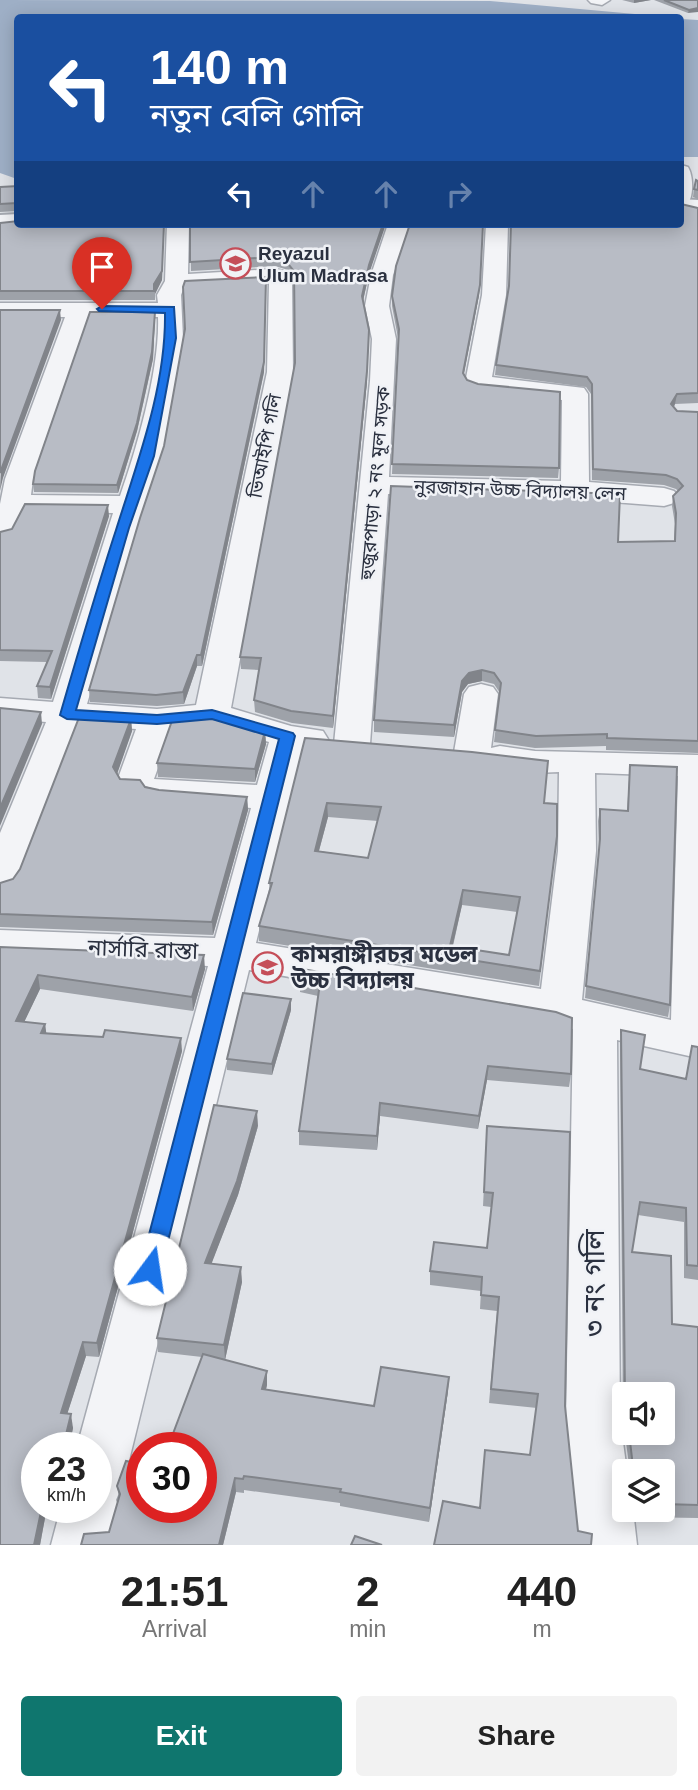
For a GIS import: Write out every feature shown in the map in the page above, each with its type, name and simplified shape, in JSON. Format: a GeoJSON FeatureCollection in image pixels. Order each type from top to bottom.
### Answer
{"type":"FeatureCollection","features":[{"type":"Feature","properties":{"kind":"street"},"geometry":{"type":"LineString","coordinates":[[596,0],[602,0]]}},
{"type":"Feature","properties":{"kind":"street"},"geometry":{"type":"LineString","coordinates":[[0,881],[67,715],[148,456],[171,338],[169,295],[176,272],[178,228]]}},
{"type":"Feature","properties":{"kind":"street","name":"হুজুরপাড়া ২ নং মূল সড়ক"},"geometry":{"type":"LineString","coordinates":[[288,736],[366,745],[375,485],[384,339],[377,306],[382,275],[398,228]]}},
{"type":"Feature","properties":{"kind":"street"},"geometry":{"type":"LineString","coordinates":[[497,228],[494,295],[478,383],[575,394],[575,490]]}},
{"type":"Feature","properties":{"kind":"street"},"geometry":{"type":"LineString","coordinates":[[176,272],[247,257]]}},
{"type":"Feature","properties":{"kind":"street","name":"ভিআইপি গলি"},"geometry":{"type":"LineString","coordinates":[[176,272],[275,276],[281,280],[280,372],[212,714]]}},
{"type":"Feature","properties":{"kind":"street"},"geometry":{"type":"LineString","coordinates":[[0,533],[15,503],[19,480],[80,308]]}},
{"type":"Feature","properties":{"kind":"street"},"geometry":{"type":"LineString","coordinates":[[0,310],[171,310]]}},
{"type":"Feature","properties":{"kind":"street","name":"নুরজাহান উচ্চ বিদ্যালয় লেন"},"geometry":{"type":"LineString","coordinates":[[375,485],[575,490],[664,497]]}},
{"type":"Feature","properties":{"kind":"street"},"geometry":{"type":"LineString","coordinates":[[15,503],[131,505]]}},
{"type":"Feature","properties":{"kind":"street"},"geometry":{"type":"LineString","coordinates":[[481,694],[459,751],[535,762],[697,766],[696,1041]]}},
{"type":"Feature","properties":{"kind":"street"},"geometry":{"type":"LineString","coordinates":[[0,708],[157,720],[212,714],[288,736],[108,1432]]}},
{"type":"Feature","properties":{"kind":"street"},"geometry":{"type":"LineString","coordinates":[[157,720],[148,785],[273,797]]}},
{"type":"Feature","properties":{"kind":"street","name":"৩ নং গলি"},"geometry":{"type":"LineString","coordinates":[[577,761],[578,1014],[593,1420],[608,1545]]}},
{"type":"Feature","properties":{"kind":"street","name":"নার্সারি রাস্তা"},"geometry":{"type":"LineString","coordinates":[[0,944],[232,953],[578,1014],[696,1041]]}},
{"type":"Feature","properties":{"kind":"street"},"geometry":{"type":"LineString","coordinates":[[80,1545],[86,1523]]}},
{"type":"Feature","properties":{"kind":"water"},"geometry":{"type":"Polygon","coordinates":[[[0,0],[490,1],[635,14],[14,14],[14,178],[0,173],[0,0]]]}},
{"type":"Feature","properties":{"kind":"water"},"geometry":{"type":"Polygon","coordinates":[[[684,19],[698,20],[698,157],[684,157],[684,19]]]}},
{"type":"Feature","properties":{"kind":"building"},"geometry":{"type":"Polygon","coordinates":[[[664,0],[698,0],[698,8],[689,10],[664,0]]]}},
{"type":"Feature","properties":{"kind":"building"},"geometry":{"type":"Polygon","coordinates":[[[14,186],[14,203],[0,204],[0,187],[14,186]]]}},
{"type":"Feature","properties":{"kind":"building"},"geometry":{"type":"Polygon","coordinates":[[[684,205],[698,208],[698,393],[677,394],[671,404],[677,411],[698,412],[698,741],[607,738],[607,734],[536,736],[495,730],[501,683],[494,673],[482,670],[469,673],[462,681],[454,725],[374,720],[391,486],[620,494],[618,542],[675,541],[676,513],[673,496],[683,486],[677,479],[666,475],[593,469],[592,384],[587,377],[496,365],[509,286],[511,228],[684,228],[684,205]]]}},
{"type":"Feature","properties":{"kind":"building"},"geometry":{"type":"Polygon","coordinates":[[[14,221],[14,228],[164,228],[162,271],[154,284],[154,291],[0,291],[0,223],[14,221]]]}},
{"type":"Feature","properties":{"kind":"building"},"geometry":{"type":"Polygon","coordinates":[[[190,228],[382,228],[362,296],[369,330],[367,371],[333,716],[291,711],[254,700],[261,658],[240,657],[295,363],[294,271],[285,260],[275,257],[190,262],[190,228]]]}},
{"type":"Feature","properties":{"kind":"building"},"geometry":{"type":"Polygon","coordinates":[[[409,228],[483,228],[480,285],[463,373],[467,380],[478,384],[560,392],[559,468],[392,464],[399,329],[392,296],[396,266],[409,228]]]}},
{"type":"Feature","properties":{"kind":"building"},"geometry":{"type":"Polygon","coordinates":[[[266,277],[264,362],[201,655],[197,655],[183,692],[156,695],[89,690],[164,446],[185,329],[185,281],[266,277]]]}},
{"type":"Feature","properties":{"kind":"building"},"geometry":{"type":"Polygon","coordinates":[[[0,310],[60,310],[0,473],[0,310]]]}},
{"type":"Feature","properties":{"kind":"building"},"geometry":{"type":"Polygon","coordinates":[[[90,312],[155,312],[152,352],[137,423],[117,485],[33,484],[35,471],[90,312]]]}},
{"type":"Feature","properties":{"kind":"building"},"geometry":{"type":"Polygon","coordinates":[[[25,504],[108,505],[50,687],[37,686],[52,651],[0,650],[0,532],[12,529],[25,504]]]}},
{"type":"Feature","properties":{"kind":"building"},"geometry":{"type":"Polygon","coordinates":[[[0,708],[41,712],[0,808],[0,708]]]}},
{"type":"Feature","properties":{"kind":"building"},"geometry":{"type":"Polygon","coordinates":[[[80,715],[131,719],[113,767],[120,779],[140,780],[145,787],[159,790],[247,797],[212,922],[0,914],[0,883],[13,879],[20,869],[80,715]]]}},
{"type":"Feature","properties":{"kind":"building"},"geometry":{"type":"Polygon","coordinates":[[[173,718],[233,721],[265,731],[255,769],[157,763],[173,718]]]}},
{"type":"Feature","properties":{"kind":"building"},"geometry":{"type":"Polygon","coordinates":[[[305,738],[548,761],[544,803],[557,804],[557,836],[540,971],[259,926],[272,883],[269,883],[305,738]],[[327,803],[315,851],[368,858],[381,807],[327,803]],[[463,890],[450,946],[509,955],[520,897],[463,890]]]}},
{"type":"Feature","properties":{"kind":"building"},"geometry":{"type":"Polygon","coordinates":[[[630,765],[677,767],[670,1005],[586,986],[600,839],[600,809],[628,811],[630,765]]]}},
{"type":"Feature","properties":{"kind":"building"},"geometry":{"type":"Polygon","coordinates":[[[0,947],[204,955],[192,997],[38,975],[16,1021],[45,1024],[41,1033],[103,1037],[105,1030],[181,1038],[97,1343],[83,1342],[61,1413],[71,1414],[67,1432],[21,1432],[21,1523],[39,1523],[34,1545],[0,1545],[0,947]]]}},
{"type":"Feature","properties":{"kind":"building"},"geometry":{"type":"Polygon","coordinates":[[[302,969],[556,1012],[572,1018],[571,1074],[488,1066],[479,1116],[380,1103],[377,1136],[299,1131],[320,983],[300,979],[302,969]]]}},
{"type":"Feature","properties":{"kind":"building"},"geometry":{"type":"Polygon","coordinates":[[[243,993],[291,999],[272,1064],[227,1059],[243,993]]]}},
{"type":"Feature","properties":{"kind":"building"},"geometry":{"type":"Polygon","coordinates":[[[621,1030],[645,1035],[640,1069],[686,1079],[692,1046],[698,1047],[698,1266],[687,1265],[686,1208],[640,1202],[632,1252],[671,1256],[672,1324],[698,1327],[698,1505],[675,1504],[675,1459],[632,1459],[630,1445],[675,1445],[675,1382],[625,1382],[621,1030]]]}},
{"type":"Feature","properties":{"kind":"building"},"geometry":{"type":"Polygon","coordinates":[[[214,1105],[257,1111],[237,1181],[205,1263],[241,1267],[224,1345],[157,1338],[214,1105]]]}},
{"type":"Feature","properties":{"kind":"building"},"geometry":{"type":"Polygon","coordinates":[[[487,1126],[570,1132],[565,1406],[578,1531],[592,1534],[591,1545],[434,1545],[443,1501],[480,1508],[485,1450],[530,1455],[538,1394],[491,1389],[499,1297],[481,1295],[482,1277],[430,1271],[434,1242],[487,1248],[493,1193],[484,1192],[487,1126]]]}},
{"type":"Feature","properties":{"kind":"building"},"geometry":{"type":"Polygon","coordinates":[[[203,1354],[267,1371],[262,1389],[374,1406],[381,1367],[449,1377],[430,1508],[340,1492],[341,1489],[244,1476],[243,1479],[235,1478],[219,1545],[81,1545],[84,1534],[109,1532],[120,1494],[117,1486],[126,1461],[126,1523],[217,1523],[217,1432],[174,1432],[203,1354]]]}},
{"type":"Feature","properties":{"kind":"building"},"geometry":{"type":"Polygon","coordinates":[[[355,1536],[382,1545],[351,1545],[355,1536]]]}},
{"type":"Feature","properties":{"kind":"place","name":"Reyazul Ulum Madrasa"},"geometry":{"type":"Point","coordinates":[235,264]}},
{"type":"Feature","properties":{"kind":"place","name":"কামরাঙ্গীরচর মডেল উচ্চ বিদ্যালয়"},"geometry":{"type":"Point","coordinates":[268,967]}},
{"type":"Feature","properties":{"kind":"route"},"geometry":{"type":"LineString","coordinates":[[102,309],[171,310],[171,338],[148,456],[123,528],[67,715],[157,720],[212,714],[288,736],[150,1269]]}}]}
